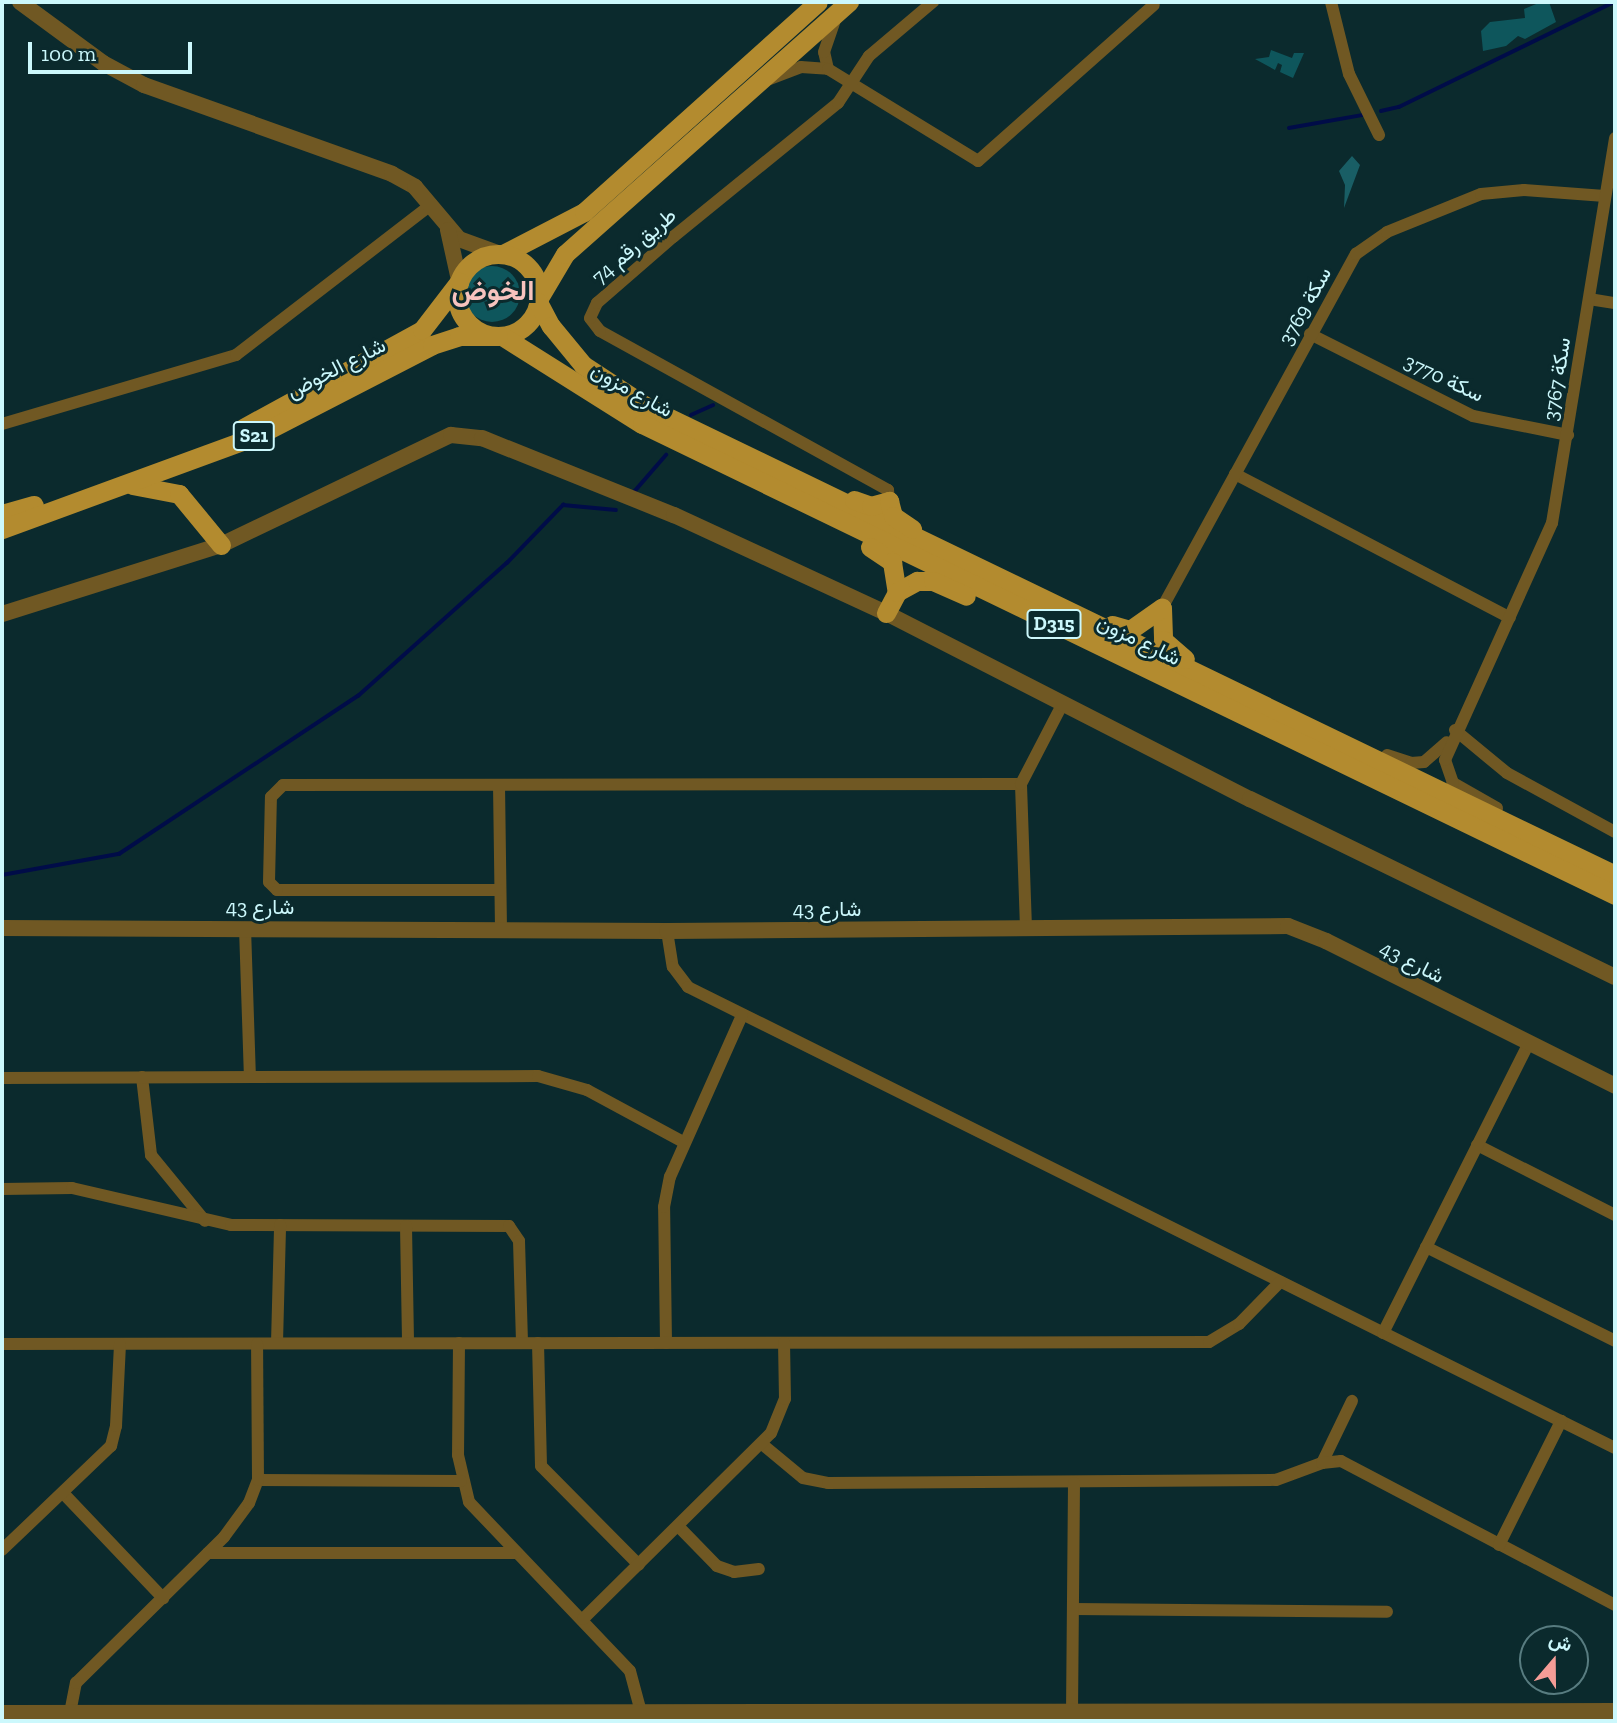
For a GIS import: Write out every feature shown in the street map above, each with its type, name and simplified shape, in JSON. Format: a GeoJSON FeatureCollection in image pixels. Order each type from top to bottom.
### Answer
{"type":"FeatureCollection","features":[{"type":"Feature","properties":{"kind":"main road","name":"S21"},"geometry":{"type":"LineString","coordinates":[[459,281],[475,261],[501,254],[584,212],[818,2]]}},
{"type":"Feature","properties":{"kind":"main road"},"geometry":{"type":"LineString","coordinates":[[459,281],[457,295],[464,319],[485,334],[500,336],[526,325],[565,254],[844,7]]}},
{"type":"Feature","properties":{"kind":"main road"},"geometry":{"type":"LineString","coordinates":[[501,254],[525,265],[538,286],[539,300]]}},
{"type":"Feature","properties":{"kind":"main road","name":"شارع الخوض"},"geometry":{"type":"LineString","coordinates":[[2,514],[225,437],[422,330],[459,281]]}},
{"type":"Feature","properties":{"kind":"main road","name":"شارع مزون"},"geometry":{"type":"LineString","coordinates":[[539,300],[567,349],[604,383],[807,485],[1321,733],[1545,851],[1615,895]]}},
{"type":"Feature","properties":{"kind":"main road","name":"شارع الخوض"},"geometry":{"type":"LineString","coordinates":[[2,529],[131,485],[256,436],[432,345],[459,336],[500,336]]}},
{"type":"Feature","properties":{"kind":"main road","name":"شارع مزون"},"geometry":{"type":"LineString","coordinates":[[500,336],[610,407],[1072,633],[1545,851],[1615,875]]}},
{"type":"Feature","properties":{"kind":"main road"},"geometry":{"type":"LineString","coordinates":[[762,483],[786,505],[888,556],[895,568],[897,592],[886,613]]}},
{"type":"Feature","properties":{"kind":"main road"},"geometry":{"type":"LineString","coordinates":[[131,485],[179,494],[221,545]]}},
{"type":"Feature","properties":{"kind":"main road"},"geometry":{"type":"LineString","coordinates":[[807,485],[871,506],[889,502],[893,516],[902,523],[1007,580],[1130,630],[1162,608]]}},
{"type":"Feature","properties":{"kind":"main road"},"geometry":{"type":"LineString","coordinates":[[897,592],[917,581],[933,581],[1038,627],[1072,633]]}},
{"type":"Feature","properties":{"kind":"main road"},"geometry":{"type":"LineString","coordinates":[[1162,608],[1160,630],[1173,652],[1248,699]]}},
{"type":"Feature","properties":{"kind":"main road"},"geometry":{"type":"LineString","coordinates":[[1545,851],[1560,878],[1615,907]]}},
{"type":"Feature","properties":{"kind":"street"},"geometry":{"type":"LineString","coordinates":[[20,2],[121,75],[392,174],[432,204],[469,246],[501,254]]}},
{"type":"Feature","properties":{"kind":"street","name":"طريق رقم 74"},"geometry":{"type":"LineString","coordinates":[[889,502],[888,489],[600,331],[590,318],[597,303],[838,103],[869,56],[933,2]]}},
{"type":"Feature","properties":{"kind":"street"},"geometry":{"type":"LineString","coordinates":[[1331,2],[1349,74],[1379,135]]}},
{"type":"Feature","properties":{"kind":"street"},"geometry":{"type":"LineString","coordinates":[[757,85],[791,69],[828,69],[978,160],[1154,5]]}},
{"type":"Feature","properties":{"kind":"street"},"geometry":{"type":"LineString","coordinates":[[828,69],[824,52],[844,7]]}},
{"type":"Feature","properties":{"kind":"street","name":"سكة 3767"},"geometry":{"type":"LineString","coordinates":[[1455,730],[1510,618],[1552,523],[1615,138]]}},
{"type":"Feature","properties":{"kind":"street","name":"سكة 3769"},"geometry":{"type":"LineString","coordinates":[[1162,608],[1356,254],[1387,232],[1481,194],[1524,190],[1605,196]]}},
{"type":"Feature","properties":{"kind":"street"},"geometry":{"type":"LineString","coordinates":[[2,424],[236,355],[432,204]]}},
{"type":"Feature","properties":{"kind":"street"},"geometry":{"type":"LineString","coordinates":[[445,221],[459,281]]}},
{"type":"Feature","properties":{"kind":"street"},"geometry":{"type":"LineString","coordinates":[[1589,299],[1615,303]]}},
{"type":"Feature","properties":{"kind":"street","name":"سكة 3770"},"geometry":{"type":"LineString","coordinates":[[1310,334],[1474,416],[1568,435]]}},
{"type":"Feature","properties":{"kind":"street"},"geometry":{"type":"LineString","coordinates":[[2,614],[221,545],[451,435],[482,438],[674,515],[886,613],[1062,705],[1615,977]]}},
{"type":"Feature","properties":{"kind":"street"},"geometry":{"type":"LineString","coordinates":[[1235,474],[1510,618]]}},
{"type":"Feature","properties":{"kind":"street"},"geometry":{"type":"LineString","coordinates":[[1026,928],[1021,784],[1062,705]]}},
{"type":"Feature","properties":{"kind":"street"},"geometry":{"type":"LineString","coordinates":[[1321,733],[1417,763],[1436,755],[1455,730]]}},
{"type":"Feature","properties":{"kind":"street"},"geometry":{"type":"LineString","coordinates":[[1455,730],[1507,773],[1615,832]]}},
{"type":"Feature","properties":{"kind":"street"},"geometry":{"type":"LineString","coordinates":[[1455,730],[1445,760],[1453,783],[1545,851]]}},
{"type":"Feature","properties":{"kind":"street"},"geometry":{"type":"LineString","coordinates":[[500,890],[277,890],[269,883],[270,799],[277,787],[1021,784]]}},
{"type":"Feature","properties":{"kind":"street"},"geometry":{"type":"LineString","coordinates":[[499,785],[500,928]]}},
{"type":"Feature","properties":{"kind":"street","name":"شارع 43"},"geometry":{"type":"LineString","coordinates":[[2,928],[500,928],[667,931],[1288,926],[1326,941],[1615,1086]]}},
{"type":"Feature","properties":{"kind":"street"},"geometry":{"type":"LineString","coordinates":[[245,928],[250,1077]]}},
{"type":"Feature","properties":{"kind":"street"},"geometry":{"type":"LineString","coordinates":[[667,931],[677,976],[742,1015],[1615,1448]]}},
{"type":"Feature","properties":{"kind":"street"},"geometry":{"type":"LineString","coordinates":[[666,1343],[664,1208],[670,1177],[742,1015]]}},
{"type":"Feature","properties":{"kind":"street"},"geometry":{"type":"LineString","coordinates":[[1383,1333],[1529,1043]]}},
{"type":"Feature","properties":{"kind":"street"},"geometry":{"type":"LineString","coordinates":[[2,1078],[538,1076],[587,1090],[685,1143]]}},
{"type":"Feature","properties":{"kind":"street"},"geometry":{"type":"LineString","coordinates":[[142,1077],[151,1154],[205,1221]]}},
{"type":"Feature","properties":{"kind":"street"},"geometry":{"type":"LineString","coordinates":[[1478,1145],[1615,1215]]}},
{"type":"Feature","properties":{"kind":"street"},"geometry":{"type":"LineString","coordinates":[[2,1189],[72,1188],[205,1221],[280,1225],[505,1226],[517,1232],[522,1343]]}},
{"type":"Feature","properties":{"kind":"street"},"geometry":{"type":"LineString","coordinates":[[276,1343],[280,1225]]}},
{"type":"Feature","properties":{"kind":"street"},"geometry":{"type":"LineString","coordinates":[[406,1226],[408,1342]]}},
{"type":"Feature","properties":{"kind":"street"},"geometry":{"type":"LineString","coordinates":[[1426,1247],[1615,1341]]}},
{"type":"Feature","properties":{"kind":"street"},"geometry":{"type":"LineString","coordinates":[[2,1344],[1209,1342],[1239,1324],[1280,1282]]}},
{"type":"Feature","properties":{"kind":"street"},"geometry":{"type":"LineString","coordinates":[[70,1713],[76,1683],[208,1553],[249,1503],[258,1480],[257,1343]]}},
{"type":"Feature","properties":{"kind":"street"},"geometry":{"type":"LineString","coordinates":[[459,1343],[461,1481],[469,1502],[630,1671],[641,1712]]}},
{"type":"Feature","properties":{"kind":"street"},"geometry":{"type":"LineString","coordinates":[[538,1343],[541,1466],[639,1565]]}},
{"type":"Feature","properties":{"kind":"street"},"geometry":{"type":"LineString","coordinates":[[583,1619],[762,1444],[785,1399],[784,1343]]}},
{"type":"Feature","properties":{"kind":"street"},"geometry":{"type":"LineString","coordinates":[[2,1550],[64,1494],[111,1446],[116,1426],[120,1344]]}},
{"type":"Feature","properties":{"kind":"street"},"geometry":{"type":"LineString","coordinates":[[1322,1463],[1352,1401]]}},
{"type":"Feature","properties":{"kind":"street"},"geometry":{"type":"LineString","coordinates":[[1499,1545],[1561,1421]]}},
{"type":"Feature","properties":{"kind":"street"},"geometry":{"type":"LineString","coordinates":[[762,1444],[803,1478],[828,1483],[1276,1480],[1322,1463],[1341,1461],[1615,1605]]}},
{"type":"Feature","properties":{"kind":"street"},"geometry":{"type":"LineString","coordinates":[[258,1480],[461,1481]]}},
{"type":"Feature","properties":{"kind":"street"},"geometry":{"type":"LineString","coordinates":[[1072,1713],[1074,1483]]}},
{"type":"Feature","properties":{"kind":"street"},"geometry":{"type":"LineString","coordinates":[[64,1494],[163,1598]]}},
{"type":"Feature","properties":{"kind":"street"},"geometry":{"type":"LineString","coordinates":[[678,1527],[717,1566],[734,1572],[760,1569]]}},
{"type":"Feature","properties":{"kind":"street"},"geometry":{"type":"LineString","coordinates":[[208,1553],[516,1553]]}},
{"type":"Feature","properties":{"kind":"street"},"geometry":{"type":"LineString","coordinates":[[1073,1609],[1387,1612]]}},
{"type":"Feature","properties":{"kind":"street"},"geometry":{"type":"LineString","coordinates":[[2,1713],[185,1717],[539,1718],[641,1712],[856,1717],[1072,1713],[1286,1717],[1615,1711]]}},
{"type":"Feature","properties":{"kind":"shaded area"},"geometry":{"type":"Polygon","coordinates":[[[1541,2],[1549,2],[1556,22],[1525,39],[1518,36],[1506,46],[1483,51],[1481,31],[1490,22],[1525,18],[1524,9],[1541,2]]]}},
{"type":"Feature","properties":{"kind":"shaded area"},"geometry":{"type":"Polygon","coordinates":[[[1271,50],[1292,58],[1294,53],[1304,53],[1293,78],[1280,72],[1282,65],[1278,63],[1275,70],[1255,59],[1269,57],[1271,50]]]}},
{"type":"Feature","properties":{"kind":"shaded area"},"geometry":{"type":"Polygon","coordinates":[[[1352,156],[1360,165],[1344,208],[1345,185],[1339,171],[1352,156]]]}},
{"type":"Feature","properties":{"kind":"shaded area"},"geometry":{"type":"Polygon","coordinates":[[[492,266],[503,268],[512,274],[518,283],[518,305],[512,314],[503,320],[492,322],[481,320],[472,314],[466,305],[464,294],[466,283],[472,274],[481,268],[492,266]]]}},
{"type":"Feature","properties":{"kind":"waterway"},"geometry":{"type":"LineString","coordinates":[[1381,111],[1399,107],[1614,2]]}},
{"type":"Feature","properties":{"kind":"waterway"},"geometry":{"type":"LineString","coordinates":[[1289,128],[1363,115]]}},
{"type":"Feature","properties":{"kind":"waterway"},"geometry":{"type":"LineString","coordinates":[[691,415],[713,405]]}},
{"type":"Feature","properties":{"kind":"waterway"},"geometry":{"type":"LineString","coordinates":[[634,492],[666,455]]}},
{"type":"Feature","properties":{"kind":"waterway"},"geometry":{"type":"LineString","coordinates":[[2,875],[119,854],[358,696],[507,563],[563,505],[616,510]]}},
{"type":"Feature","properties":{"kind":"district","name":"الخوض"},"geometry":{"type":"Point","coordinates":[493,291]}}]}
